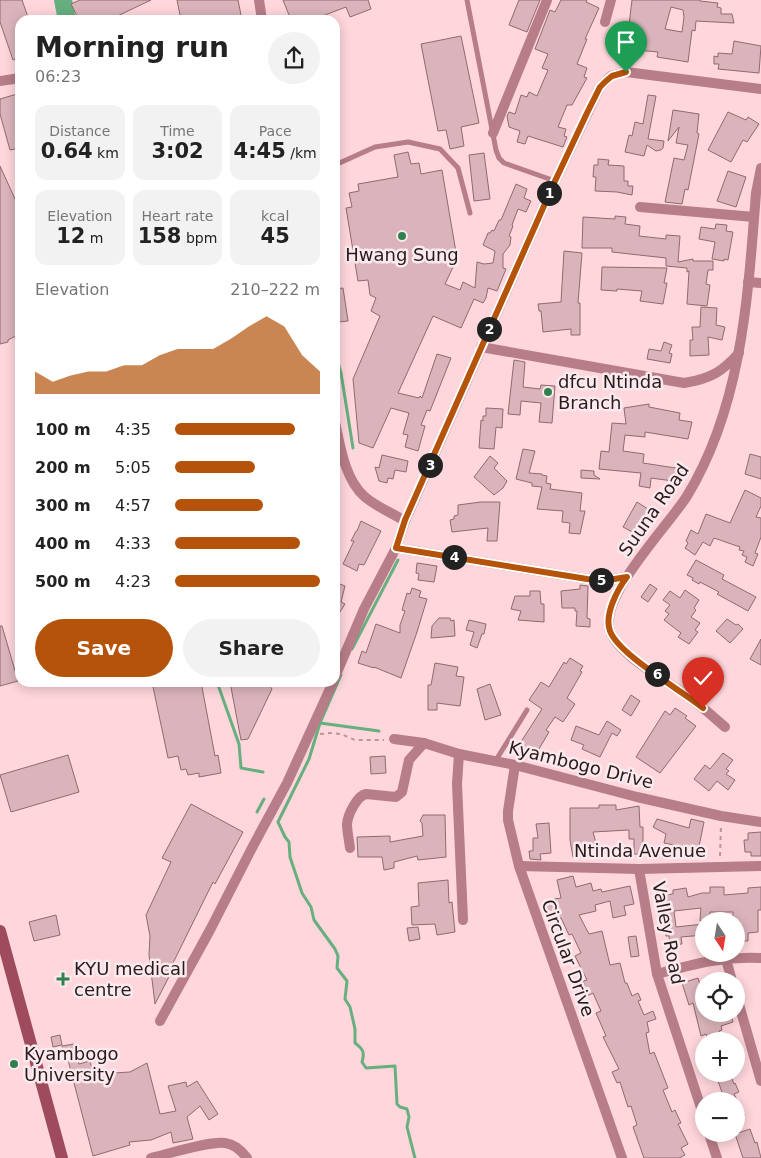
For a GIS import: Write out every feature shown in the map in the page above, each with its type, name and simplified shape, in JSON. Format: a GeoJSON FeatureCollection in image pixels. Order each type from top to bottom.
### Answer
{"type":"FeatureCollection","features":[{"type":"Feature","properties":{"kind":"street"},"geometry":{"type":"LineString","coordinates":[[258,0],[261,15]]}},
{"type":"Feature","properties":{"kind":"street"},"geometry":{"type":"LineString","coordinates":[[493,133],[547,0]]}},
{"type":"Feature","properties":{"kind":"street"},"geometry":{"type":"LineString","coordinates":[[605,22],[611,0]]}},
{"type":"Feature","properties":{"kind":"street"},"geometry":{"type":"LineString","coordinates":[[340,665],[364,609],[396,548],[405,520],[481,347],[555,181],[600,87],[612,76],[626,72],[761,89]]}},
{"type":"Feature","properties":{"kind":"street"},"geometry":{"type":"LineString","coordinates":[[0,81],[15,79]]}},
{"type":"Feature","properties":{"kind":"street","name":"Suuna Road"},"geometry":{"type":"LineString","coordinates":[[726,726],[628,654],[613,636],[609,624],[609,616],[621,585],[686,497],[711,450],[733,385],[739,352],[748,282],[756,193],[761,168]]}},
{"type":"Feature","properties":{"kind":"street"},"geometry":{"type":"LineString","coordinates":[[640,207],[754,217]]}},
{"type":"Feature","properties":{"kind":"street"},"geometry":{"type":"LineString","coordinates":[[748,282],[761,283]]}},
{"type":"Feature","properties":{"kind":"street"},"geometry":{"type":"LineString","coordinates":[[481,347],[684,383],[714,375],[727,366],[739,352]]}},
{"type":"Feature","properties":{"kind":"street"},"geometry":{"type":"LineString","coordinates":[[340,446],[351,479],[363,496],[405,520]]}},
{"type":"Feature","properties":{"kind":"street"},"geometry":{"type":"LineString","coordinates":[[396,548],[587,579],[608,580],[627,577]]}},
{"type":"Feature","properties":{"kind":"street"},"geometry":{"type":"LineString","coordinates":[[160,1021],[287,783],[331,687]]}},
{"type":"Feature","properties":{"kind":"street","name":"Kyambogo Drive"},"geometry":{"type":"LineString","coordinates":[[394,739],[424,742],[460,754],[515,764],[637,797],[721,816],[761,822]]}},
{"type":"Feature","properties":{"kind":"street"},"geometry":{"type":"LineString","coordinates":[[350,848],[347,824],[348,818],[358,799],[366,794],[396,797],[400,795],[409,760],[424,742]]}},
{"type":"Feature","properties":{"kind":"street"},"geometry":{"type":"LineString","coordinates":[[460,754],[457,784],[463,920]]}},
{"type":"Feature","properties":{"kind":"street","name":"Circular Drive"},"geometry":{"type":"LineString","coordinates":[[515,764],[508,820],[519,866],[622,1158]]}},
{"type":"Feature","properties":{"kind":"street","name":"Ntinda Avenue"},"geometry":{"type":"LineString","coordinates":[[519,866],[639,869],[761,866]]}},
{"type":"Feature","properties":{"kind":"street","name":"Valley Road"},"geometry":{"type":"LineString","coordinates":[[639,869],[657,974],[696,1092]]}},
{"type":"Feature","properties":{"kind":"street"},"geometry":{"type":"LineString","coordinates":[[0,931],[62,1158]]}},
{"type":"Feature","properties":{"kind":"street"},"geometry":{"type":"LineString","coordinates":[[745,958],[761,958]]}},
{"type":"Feature","properties":{"kind":"street"},"geometry":{"type":"LineString","coordinates":[[657,974],[701,962]]}},
{"type":"Feature","properties":{"kind":"street"},"geometry":{"type":"LineString","coordinates":[[744,1022],[761,1082]]}},
{"type":"Feature","properties":{"kind":"street"},"geometry":{"type":"LineString","coordinates":[[712,1142],[717,1158]]}},
{"type":"Feature","properties":{"kind":"street"},"geometry":{"type":"LineString","coordinates":[[151,1158],[217,1143],[233,1146],[242,1151],[247,1158]]}},
{"type":"Feature","properties":{"kind":"lane"},"geometry":{"type":"LineString","coordinates":[[467,0],[499,158],[504,163],[555,181]]}},
{"type":"Feature","properties":{"kind":"lane"},"geometry":{"type":"LineString","coordinates":[[340,163],[375,147],[392,144],[408,142],[440,149],[458,168],[470,213]]}},
{"type":"Feature","properties":{"kind":"lane"},"geometry":{"type":"LineString","coordinates":[[496,760],[527,710]]}},
{"type":"Feature","properties":{"kind":"path"},"geometry":{"type":"LineString","coordinates":[[321,734],[336,733],[355,740],[394,739]]}},
{"type":"Feature","properties":{"kind":"path"},"geometry":{"type":"LineString","coordinates":[[720,866],[721,816]]}},
{"type":"Feature","properties":{"kind":"building"},"geometry":{"type":"Polygon","coordinates":[[[0,0],[22,0],[27,15],[15,15],[15,59],[13,60],[0,22],[0,0]]]}},
{"type":"Feature","properties":{"kind":"building"},"geometry":{"type":"Polygon","coordinates":[[[80,0],[151,0],[120,15],[76,15],[71,4],[80,0]]]}},
{"type":"Feature","properties":{"kind":"building"},"geometry":{"type":"Polygon","coordinates":[[[177,0],[238,0],[241,15],[180,15],[177,0]]]}},
{"type":"Feature","properties":{"kind":"building"},"geometry":{"type":"Polygon","coordinates":[[[283,0],[368,0],[371,9],[350,17],[346,7],[325,15],[289,15],[283,0]]]}},
{"type":"Feature","properties":{"kind":"building"},"geometry":{"type":"Polygon","coordinates":[[[519,0],[540,0],[527,32],[509,25],[519,0]]]}},
{"type":"Feature","properties":{"kind":"building"},"geometry":{"type":"Polygon","coordinates":[[[561,0],[587,0],[586,2],[599,8],[585,39],[587,39],[577,64],[587,68],[584,77],[587,78],[572,105],[567,105],[558,127],[566,129],[564,136],[567,137],[563,147],[528,136],[525,144],[517,142],[520,131],[509,127],[507,116],[509,112],[515,114],[521,95],[527,97],[529,92],[537,96],[548,70],[542,68],[548,54],[535,49],[550,10],[555,12],[561,0]]]}},
{"type":"Feature","properties":{"kind":"building"},"geometry":{"type":"Polygon","coordinates":[[[632,0],[700,0],[718,3],[717,7],[721,8],[721,14],[732,14],[734,23],[696,21],[695,31],[692,30],[688,62],[657,57],[658,52],[626,49],[632,0]],[[671,7],[665,29],[682,32],[683,10],[671,7]]]}},
{"type":"Feature","properties":{"kind":"building"},"geometry":{"type":"Polygon","coordinates":[[[461,36],[479,123],[461,127],[464,146],[450,149],[446,130],[438,131],[421,44],[461,36]]]}},
{"type":"Feature","properties":{"kind":"building"},"geometry":{"type":"Polygon","coordinates":[[[734,41],[761,46],[759,73],[718,69],[719,64],[714,64],[714,56],[718,57],[718,53],[732,54],[734,41]]]}},
{"type":"Feature","properties":{"kind":"building"},"geometry":{"type":"Polygon","coordinates":[[[15,95],[15,149],[10,150],[0,114],[0,99],[15,95]]]}},
{"type":"Feature","properties":{"kind":"building"},"geometry":{"type":"Polygon","coordinates":[[[648,95],[656,96],[648,139],[664,141],[663,148],[656,151],[647,145],[644,156],[625,152],[629,135],[632,136],[635,122],[643,124],[648,95]]]}},
{"type":"Feature","properties":{"kind":"building"},"geometry":{"type":"Polygon","coordinates":[[[673,110],[699,114],[697,133],[699,134],[688,190],[685,189],[682,204],[665,202],[674,158],[684,160],[688,145],[676,143],[679,127],[668,141],[673,110]]]}},
{"type":"Feature","properties":{"kind":"building"},"geometry":{"type":"Polygon","coordinates":[[[728,112],[746,120],[748,117],[759,124],[747,142],[743,140],[731,162],[708,150],[728,112]]]}},
{"type":"Feature","properties":{"kind":"building"},"geometry":{"type":"Polygon","coordinates":[[[408,152],[411,164],[419,163],[421,174],[442,170],[458,264],[454,265],[445,284],[460,290],[463,282],[475,288],[477,262],[484,264],[493,263],[495,251],[483,245],[488,233],[492,230],[494,231],[499,220],[501,220],[516,184],[527,189],[524,198],[531,201],[526,212],[518,209],[509,236],[511,237],[510,245],[503,254],[503,268],[506,269],[497,291],[488,288],[483,303],[474,299],[461,328],[433,316],[398,393],[419,398],[420,396],[422,398],[437,354],[451,358],[430,411],[427,410],[421,425],[425,426],[418,451],[405,447],[408,435],[403,434],[409,413],[391,408],[373,448],[359,443],[353,379],[380,316],[371,311],[376,298],[370,295],[368,280],[358,281],[346,208],[352,207],[349,193],[359,191],[358,184],[398,177],[394,155],[408,152]]]}},
{"type":"Feature","properties":{"kind":"building"},"geometry":{"type":"Polygon","coordinates":[[[484,153],[490,199],[474,201],[469,155],[484,153]]]}},
{"type":"Feature","properties":{"kind":"building"},"geometry":{"type":"Polygon","coordinates":[[[598,159],[609,160],[608,165],[624,166],[624,181],[628,181],[628,186],[633,186],[632,195],[595,191],[596,177],[593,177],[594,165],[598,165],[598,159]]]}},
{"type":"Feature","properties":{"kind":"building"},"geometry":{"type":"Polygon","coordinates":[[[0,166],[15,199],[15,336],[8,340],[8,342],[0,344],[0,166]]]}},
{"type":"Feature","properties":{"kind":"building"},"geometry":{"type":"Polygon","coordinates":[[[728,171],[746,177],[736,207],[717,201],[728,171]]]}},
{"type":"Feature","properties":{"kind":"building"},"geometry":{"type":"Polygon","coordinates":[[[615,216],[626,217],[625,224],[640,226],[639,236],[666,239],[666,235],[680,236],[678,262],[693,259],[693,261],[713,261],[713,270],[708,270],[706,284],[710,285],[707,306],[687,304],[689,271],[687,272],[687,268],[666,266],[666,258],[612,252],[612,248],[582,248],[583,217],[615,219],[615,216]]]}},
{"type":"Feature","properties":{"kind":"building"},"geometry":{"type":"Polygon","coordinates":[[[716,224],[727,225],[726,231],[733,232],[728,260],[712,259],[715,242],[699,239],[701,227],[715,229],[716,224]]]}},
{"type":"Feature","properties":{"kind":"building"},"geometry":{"type":"Polygon","coordinates":[[[564,251],[582,253],[578,303],[580,303],[580,335],[571,335],[571,329],[543,332],[541,311],[539,311],[538,304],[561,302],[564,251]]]}},
{"type":"Feature","properties":{"kind":"building"},"geometry":{"type":"Polygon","coordinates":[[[602,267],[667,268],[664,283],[667,283],[663,304],[640,301],[642,291],[601,290],[602,267]]]}},
{"type":"Feature","properties":{"kind":"building"},"geometry":{"type":"Polygon","coordinates":[[[340,288],[343,288],[348,321],[340,322],[340,288]]]}},
{"type":"Feature","properties":{"kind":"building"},"geometry":{"type":"Polygon","coordinates":[[[701,307],[717,308],[716,325],[725,327],[722,340],[708,337],[709,355],[690,356],[690,340],[693,340],[692,327],[700,327],[701,307]]]}},
{"type":"Feature","properties":{"kind":"building"},"geometry":{"type":"Polygon","coordinates":[[[664,342],[672,345],[669,353],[672,354],[670,363],[647,359],[649,349],[661,351],[664,342]]]}},
{"type":"Feature","properties":{"kind":"building"},"geometry":{"type":"Polygon","coordinates":[[[514,360],[525,362],[523,387],[540,389],[541,385],[555,386],[552,423],[539,422],[541,403],[521,401],[520,415],[508,414],[514,360]]]}},
{"type":"Feature","properties":{"kind":"building"},"geometry":{"type":"Polygon","coordinates":[[[649,404],[649,407],[680,413],[679,420],[692,422],[688,439],[645,432],[645,437],[625,435],[623,451],[644,454],[643,463],[682,469],[680,482],[651,478],[650,488],[639,486],[641,473],[599,469],[601,451],[609,452],[612,423],[626,424],[624,408],[649,404]]]}},
{"type":"Feature","properties":{"kind":"building"},"geometry":{"type":"Polygon","coordinates":[[[486,408],[503,409],[502,428],[496,427],[494,449],[479,448],[481,420],[483,421],[483,416],[486,416],[486,408]]]}},
{"type":"Feature","properties":{"kind":"building"},"geometry":{"type":"Polygon","coordinates":[[[523,449],[535,451],[529,473],[547,476],[546,483],[551,484],[550,489],[582,493],[580,511],[585,511],[580,534],[569,533],[570,523],[562,522],[563,511],[537,509],[542,487],[532,486],[532,483],[516,479],[523,449]]]}},
{"type":"Feature","properties":{"kind":"building"},"geometry":{"type":"Polygon","coordinates":[[[750,454],[761,457],[761,479],[745,474],[750,454]]]}},
{"type":"Feature","properties":{"kind":"building"},"geometry":{"type":"Polygon","coordinates":[[[382,455],[408,461],[406,472],[395,470],[393,479],[388,478],[387,483],[379,481],[375,467],[379,468],[382,455]]]}},
{"type":"Feature","properties":{"kind":"building"},"geometry":{"type":"Polygon","coordinates":[[[490,456],[498,463],[494,468],[507,481],[503,488],[494,495],[474,477],[490,456]]]}},
{"type":"Feature","properties":{"kind":"building"},"geometry":{"type":"Polygon","coordinates":[[[581,470],[594,471],[594,475],[600,479],[581,478],[581,470]]]}},
{"type":"Feature","properties":{"kind":"building"},"geometry":{"type":"Polygon","coordinates":[[[745,490],[761,498],[761,506],[756,517],[761,518],[761,537],[755,553],[758,554],[753,566],[745,562],[747,557],[742,555],[744,551],[739,550],[740,547],[714,538],[710,546],[703,542],[695,555],[685,548],[691,530],[698,534],[706,514],[730,523],[745,490]]]}},
{"type":"Feature","properties":{"kind":"building"},"geometry":{"type":"Polygon","coordinates":[[[500,502],[497,541],[487,541],[488,528],[452,532],[450,520],[458,515],[458,505],[500,502]]]}},
{"type":"Feature","properties":{"kind":"building"},"geometry":{"type":"Polygon","coordinates":[[[637,502],[648,509],[646,513],[648,515],[636,534],[623,527],[637,502]]]}},
{"type":"Feature","properties":{"kind":"building"},"geometry":{"type":"Polygon","coordinates":[[[361,521],[381,531],[364,565],[359,564],[357,571],[343,564],[354,541],[351,541],[361,521]]]}},
{"type":"Feature","properties":{"kind":"building"},"geometry":{"type":"Polygon","coordinates":[[[696,560],[724,575],[722,579],[756,597],[748,611],[717,594],[719,592],[692,580],[693,578],[687,575],[696,560]]]}},
{"type":"Feature","properties":{"kind":"building"},"geometry":{"type":"Polygon","coordinates":[[[417,563],[437,566],[434,582],[418,580],[419,574],[416,573],[417,563]]]}},
{"type":"Feature","properties":{"kind":"building"},"geometry":{"type":"Polygon","coordinates":[[[340,584],[345,586],[341,602],[345,604],[340,612],[340,584]]]}},
{"type":"Feature","properties":{"kind":"building"},"geometry":{"type":"Polygon","coordinates":[[[650,584],[657,589],[648,602],[641,597],[650,584]]]}},
{"type":"Feature","properties":{"kind":"building"},"geometry":{"type":"Polygon","coordinates":[[[580,585],[588,586],[587,618],[590,619],[590,627],[576,626],[577,611],[575,611],[575,608],[562,608],[561,591],[580,589],[580,585]]]}},
{"type":"Feature","properties":{"kind":"building"},"geometry":{"type":"Polygon","coordinates":[[[412,588],[421,591],[419,597],[427,599],[401,678],[358,663],[362,651],[366,653],[376,624],[400,633],[400,625],[405,611],[402,610],[407,593],[410,594],[412,588]]]}},
{"type":"Feature","properties":{"kind":"building"},"geometry":{"type":"Polygon","coordinates":[[[685,590],[699,600],[694,608],[696,610],[691,617],[700,623],[695,630],[698,632],[689,644],[678,637],[681,633],[664,620],[669,614],[665,611],[670,605],[663,600],[670,591],[680,598],[685,590]]]}},
{"type":"Feature","properties":{"kind":"building"},"geometry":{"type":"Polygon","coordinates":[[[530,591],[540,591],[541,604],[544,604],[544,622],[518,620],[521,611],[511,609],[515,596],[530,596],[530,591]]]}},
{"type":"Feature","properties":{"kind":"building"},"geometry":{"type":"Polygon","coordinates":[[[439,618],[454,620],[455,636],[431,638],[432,626],[439,618]]]}},
{"type":"Feature","properties":{"kind":"building"},"geometry":{"type":"Polygon","coordinates":[[[727,619],[736,625],[738,624],[743,629],[730,643],[716,631],[727,619]]]}},
{"type":"Feature","properties":{"kind":"building"},"geometry":{"type":"Polygon","coordinates":[[[469,620],[486,624],[484,634],[482,634],[477,648],[470,645],[474,632],[466,630],[469,620]]]}},
{"type":"Feature","properties":{"kind":"building"},"geometry":{"type":"Polygon","coordinates":[[[0,626],[2,626],[15,671],[15,682],[0,686],[0,626]]]}},
{"type":"Feature","properties":{"kind":"building"},"geometry":{"type":"Polygon","coordinates":[[[761,639],[761,665],[750,659],[761,639]]]}},
{"type":"Feature","properties":{"kind":"building"},"geometry":{"type":"Polygon","coordinates":[[[570,658],[583,666],[580,671],[582,672],[567,698],[575,704],[563,722],[555,717],[546,730],[549,732],[536,754],[533,752],[530,756],[517,748],[542,709],[529,700],[541,682],[549,687],[564,662],[566,664],[570,658]]]}},
{"type":"Feature","properties":{"kind":"building"},"geometry":{"type":"Polygon","coordinates":[[[435,663],[458,667],[456,676],[464,677],[460,706],[437,703],[437,710],[428,710],[428,685],[431,685],[435,663]]]}},
{"type":"Feature","properties":{"kind":"building"},"geometry":{"type":"Polygon","coordinates":[[[490,684],[501,715],[485,720],[477,689],[490,684]]]}},
{"type":"Feature","properties":{"kind":"building"},"geometry":{"type":"Polygon","coordinates":[[[153,687],[202,687],[215,756],[218,755],[221,773],[199,777],[199,773],[188,775],[186,769],[181,770],[178,756],[168,758],[153,687]]]}},
{"type":"Feature","properties":{"kind":"building"},"geometry":{"type":"Polygon","coordinates":[[[231,687],[270,687],[272,689],[248,739],[241,740],[231,687]]]}},
{"type":"Feature","properties":{"kind":"building"},"geometry":{"type":"Polygon","coordinates":[[[631,695],[640,701],[631,716],[622,710],[631,695]]]}},
{"type":"Feature","properties":{"kind":"building"},"geometry":{"type":"Polygon","coordinates":[[[675,708],[687,716],[685,718],[696,726],[660,773],[636,757],[665,711],[670,715],[675,708]]]}},
{"type":"Feature","properties":{"kind":"building"},"geometry":{"type":"Polygon","coordinates":[[[607,721],[621,730],[617,736],[612,733],[600,757],[582,749],[584,745],[571,740],[576,726],[599,735],[607,721]]]}},
{"type":"Feature","properties":{"kind":"building"},"geometry":{"type":"Polygon","coordinates":[[[723,753],[733,760],[726,769],[729,771],[726,774],[735,780],[728,790],[717,781],[709,791],[694,779],[705,765],[710,769],[723,753]]]}},
{"type":"Feature","properties":{"kind":"building"},"geometry":{"type":"Polygon","coordinates":[[[68,755],[79,792],[11,812],[0,775],[68,755]]]}},
{"type":"Feature","properties":{"kind":"building"},"geometry":{"type":"Polygon","coordinates":[[[385,756],[386,773],[371,774],[370,757],[385,756]]]}},
{"type":"Feature","properties":{"kind":"building"},"geometry":{"type":"Polygon","coordinates":[[[191,804],[243,832],[215,884],[213,882],[155,1004],[149,955],[150,936],[146,915],[171,862],[162,858],[191,804]]]}},
{"type":"Feature","properties":{"kind":"building"},"geometry":{"type":"Polygon","coordinates":[[[599,805],[616,805],[616,810],[639,806],[640,827],[643,827],[643,854],[634,854],[634,839],[629,839],[629,830],[593,832],[596,843],[589,844],[590,854],[573,857],[570,840],[570,808],[599,808],[599,805]]]}},
{"type":"Feature","properties":{"kind":"building"},"geometry":{"type":"Polygon","coordinates":[[[423,815],[445,815],[446,857],[418,860],[417,856],[394,862],[394,868],[384,870],[382,857],[358,857],[357,837],[390,836],[390,842],[423,836],[422,823],[420,821],[423,815]]]}},
{"type":"Feature","properties":{"kind":"building"},"geometry":{"type":"Polygon","coordinates":[[[657,819],[689,828],[691,819],[704,822],[698,851],[685,848],[684,853],[672,850],[674,845],[664,843],[666,834],[653,827],[657,819]]]}},
{"type":"Feature","properties":{"kind":"building"},"geometry":{"type":"Polygon","coordinates":[[[549,823],[551,853],[540,854],[541,860],[530,859],[529,851],[533,851],[533,838],[538,838],[536,824],[549,823]]]}},
{"type":"Feature","properties":{"kind":"building"},"geometry":{"type":"Polygon","coordinates":[[[761,832],[761,856],[751,856],[751,852],[745,852],[744,840],[748,840],[748,833],[761,832]]]}},
{"type":"Feature","properties":{"kind":"building"},"geometry":{"type":"Polygon","coordinates":[[[573,876],[576,887],[591,883],[593,891],[601,889],[602,892],[630,886],[634,904],[624,906],[626,915],[613,918],[610,901],[595,905],[596,911],[579,915],[589,934],[602,931],[610,965],[620,963],[625,983],[627,983],[632,996],[638,993],[641,1000],[638,1001],[644,1015],[653,1011],[656,1019],[647,1022],[649,1032],[646,1033],[650,1054],[654,1052],[668,1088],[663,1090],[672,1112],[675,1110],[681,1123],[678,1124],[688,1144],[681,1148],[685,1155],[679,1158],[644,1158],[633,1127],[637,1125],[631,1106],[628,1107],[620,1082],[617,1083],[612,1072],[619,1069],[603,1037],[606,1036],[596,1013],[601,1011],[593,993],[587,996],[583,987],[585,986],[583,981],[587,980],[575,956],[581,953],[572,934],[569,935],[561,918],[557,919],[556,913],[545,914],[543,905],[554,903],[554,899],[561,898],[557,880],[573,876]]]}},
{"type":"Feature","properties":{"kind":"building"},"geometry":{"type":"Polygon","coordinates":[[[448,880],[449,903],[452,902],[455,932],[437,935],[435,924],[412,925],[411,907],[419,906],[418,883],[448,880]]]}},
{"type":"Feature","properties":{"kind":"building"},"geometry":{"type":"Polygon","coordinates":[[[710,887],[724,887],[724,895],[748,893],[748,888],[761,887],[761,910],[758,910],[758,932],[748,933],[748,941],[745,941],[745,912],[701,912],[701,908],[674,911],[676,927],[695,925],[695,936],[681,937],[682,944],[670,945],[669,936],[666,936],[663,895],[673,894],[673,890],[686,888],[688,897],[710,893],[710,887]]]}},
{"type":"Feature","properties":{"kind":"building"},"geometry":{"type":"Polygon","coordinates":[[[56,915],[60,935],[34,941],[29,922],[56,915]]]}},
{"type":"Feature","properties":{"kind":"building"},"geometry":{"type":"Polygon","coordinates":[[[418,927],[420,939],[409,941],[407,928],[418,927]]]}},
{"type":"Feature","properties":{"kind":"building"},"geometry":{"type":"Polygon","coordinates":[[[636,936],[639,956],[631,957],[628,937],[636,936]]]}},
{"type":"Feature","properties":{"kind":"building"},"geometry":{"type":"Polygon","coordinates":[[[695,979],[695,1011],[693,1003],[689,1005],[682,983],[695,979]]]}},
{"type":"Feature","properties":{"kind":"building"},"geometry":{"type":"Polygon","coordinates":[[[698,1022],[733,1022],[721,1026],[722,1030],[719,1032],[700,1032],[698,1022]]]}},
{"type":"Feature","properties":{"kind":"building"},"geometry":{"type":"Polygon","coordinates":[[[60,1035],[62,1045],[53,1047],[51,1037],[60,1035]]]}},
{"type":"Feature","properties":{"kind":"building"},"geometry":{"type":"Polygon","coordinates":[[[74,1044],[79,1064],[90,1061],[95,1080],[114,1075],[113,1073],[130,1072],[147,1063],[160,1114],[176,1111],[168,1086],[186,1082],[187,1087],[197,1081],[218,1114],[209,1120],[200,1106],[187,1117],[193,1139],[173,1143],[171,1132],[151,1140],[129,1142],[130,1145],[93,1156],[67,1056],[64,1056],[62,1046],[74,1044]]]}},
{"type":"Feature","properties":{"kind":"building"},"geometry":{"type":"Polygon","coordinates":[[[718,1082],[733,1082],[739,1092],[722,1092],[718,1082]]]}},
{"type":"Feature","properties":{"kind":"building"},"geometry":{"type":"Polygon","coordinates":[[[750,1129],[755,1143],[757,1142],[761,1158],[743,1158],[738,1142],[745,1142],[745,1131],[750,1129]]]}},
{"type":"Feature","properties":{"kind":"waterway"},"geometry":{"type":"LineString","coordinates":[[63,0],[66,15]]}},
{"type":"Feature","properties":{"kind":"waterway"},"geometry":{"type":"LineString","coordinates":[[340,370],[353,448]]}},
{"type":"Feature","properties":{"kind":"waterway"},"geometry":{"type":"LineString","coordinates":[[352,649],[398,560]]}},
{"type":"Feature","properties":{"kind":"waterway"},"geometry":{"type":"LineString","coordinates":[[219,687],[239,744],[241,768],[263,772]]}},
{"type":"Feature","properties":{"kind":"waterway"},"geometry":{"type":"LineString","coordinates":[[336,687],[320,723],[309,759],[278,822],[289,842],[290,857],[302,893],[311,907],[314,920],[335,949],[338,956],[337,968],[347,981],[345,999],[350,1007],[355,1029],[355,1043],[362,1049],[362,1062],[366,1068],[395,1066],[397,1104],[407,1109],[409,1117],[407,1127],[415,1158]]}},
{"type":"Feature","properties":{"kind":"waterway"},"geometry":{"type":"LineString","coordinates":[[320,723],[379,731]]}},
{"type":"Feature","properties":{"kind":"waterway"},"geometry":{"type":"LineString","coordinates":[[257,812],[264,799]]}},
{"type":"Feature","properties":{"kind":"place","name":"Hwang Sung"},"geometry":{"type":"Point","coordinates":[402,236]}},
{"type":"Feature","properties":{"kind":"place","name":"dfcu Ntinda Branch"},"geometry":{"type":"Point","coordinates":[548,392]}},
{"type":"Feature","properties":{"kind":"place","name":"KYU medical centre"},"geometry":{"type":"Point","coordinates":[63,979]}},
{"type":"Feature","properties":{"kind":"place","name":"Kyambogo University"},"geometry":{"type":"Point","coordinates":[14,1064]}},
{"type":"Feature","properties":{"kind":"route"},"geometry":{"type":"LineString","coordinates":[[626,72],[612,76],[600,87],[587,113],[405,520],[396,548],[587,579],[608,580],[627,577],[621,585],[609,616],[610,631],[619,645],[628,654],[703,708]]}}]}
